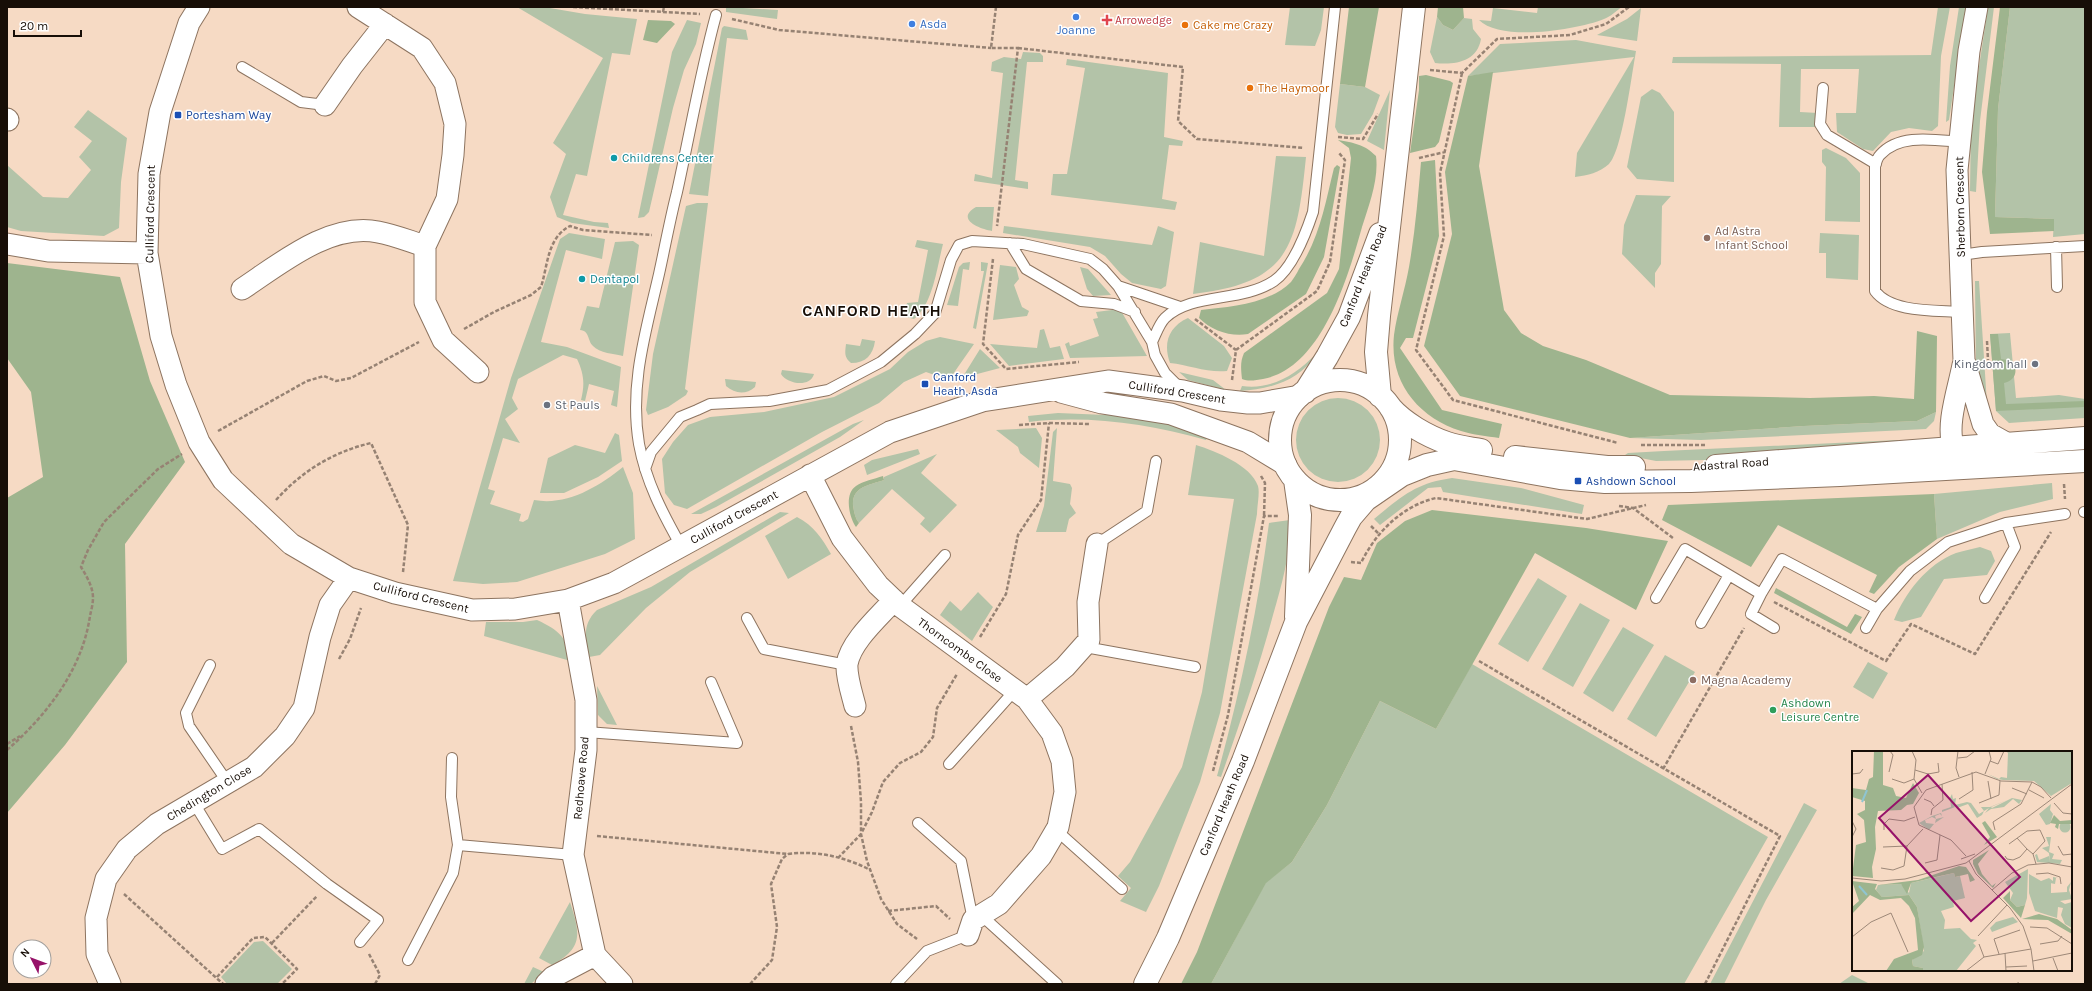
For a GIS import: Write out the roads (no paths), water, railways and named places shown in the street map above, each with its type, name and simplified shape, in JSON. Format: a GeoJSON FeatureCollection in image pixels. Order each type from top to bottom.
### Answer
{"type":"FeatureCollection","features":[{"type":"Feature","properties":{"kind":"main road","name":"Canford Heath Road"},"geometry":{"type":"LineString","coordinates":[[1385,402],[1376,352],[1405,75],[1414,7]]}},
{"type":"Feature","properties":{"kind":"main road","name":"Canford Heath Road"},"geometry":{"type":"LineString","coordinates":[[1302,394],[1328,357],[1349,317],[1393,199]]}},
{"type":"Feature","properties":{"kind":"main road"},"geometry":{"type":"LineString","coordinates":[[1372,493],[1388,477],[1395,463],[1399,450],[1399,432],[1385,402],[1366,386],[1343,381],[1326,382],[1302,394],[1287,413],[1282,428],[1281,444],[1290,472],[1313,493],[1334,500],[1357,498],[1372,493],[1402,475],[1427,466],[1454,459]]}},
{"type":"Feature","properties":{"kind":"main road","name":"Adastral Road"},"geometry":{"type":"LineString","coordinates":[[1385,402],[1397,415],[1416,428],[1448,444],[1516,457],[1607,467],[1707,467],[1956,446],[2085,438]]}},
{"type":"Feature","properties":{"kind":"main road"},"geometry":{"type":"LineString","coordinates":[[1956,446],[1970,458],[2085,450]]}},
{"type":"Feature","properties":{"kind":"main road"},"geometry":{"type":"LineString","coordinates":[[1943,470],[1959,465],[1956,446]]}},
{"type":"Feature","properties":{"kind":"main road"},"geometry":{"type":"LineString","coordinates":[[1395,463],[1408,458],[1423,456],[1454,459],[1560,478],[1605,482],[1691,481],[1943,470],[2085,460]]}},
{"type":"Feature","properties":{"kind":"main road","name":"Canford Heath Road"},"geometry":{"type":"LineString","coordinates":[[1290,472],[1300,515],[1296,622]]}},
{"type":"Feature","properties":{"kind":"main road","name":"Canford Heath Road"},"geometry":{"type":"LineString","coordinates":[[1145,984],[1168,938],[1243,761],[1296,622],[1344,528],[1372,493]]}},
{"type":"Feature","properties":{"kind":"street","name":"Culliford Crescent"},"geometry":{"type":"LineString","coordinates":[[199,7],[189,23],[160,112],[149,174],[147,252],[161,336],[176,385],[199,442],[223,480],[258,515],[291,544],[349,578],[395,593],[472,610],[515,610],[568,600],[614,583],[890,432],[982,401],[1030,393],[1054,391],[1108,380],[1183,391],[1221,400],[1254,403],[1302,394]]}},
{"type":"Feature","properties":{"kind":"street"},"geometry":{"type":"LineString","coordinates":[[358,7],[422,48],[445,83],[454,124],[447,199],[425,246],[425,302],[443,340],[478,372]]}},
{"type":"Feature","properties":{"kind":"street","name":"Sherborn Crescent"},"geometry":{"type":"LineString","coordinates":[[1956,446],[1964,360],[1961,312],[1961,255],[1957,170],[1969,51],[1977,7]]}},
{"type":"Feature","properties":{"kind":"street"},"geometry":{"type":"LineString","coordinates":[[325,105],[352,66],[385,24]]}},
{"type":"Feature","properties":{"kind":"street"},"geometry":{"type":"LineString","coordinates":[[242,289],[303,249],[340,232],[376,231],[425,246]]}},
{"type":"Feature","properties":{"kind":"street"},"geometry":{"type":"LineString","coordinates":[[7,244],[48,251],[147,252]]}},
{"type":"Feature","properties":{"kind":"street","name":"Sherborn Crescent"},"geometry":{"type":"LineString","coordinates":[[1964,360],[1983,424],[1990,434],[2006,443]]}},
{"type":"Feature","properties":{"kind":"street","name":"Culliford Crescent"},"geometry":{"type":"LineString","coordinates":[[1054,391],[1102,403],[1171,414],[1248,442],[1290,472]]}},
{"type":"Feature","properties":{"kind":"street","name":"Sherborn Crescent"},"geometry":{"type":"LineString","coordinates":[[1956,446],[1978,411]]}},
{"type":"Feature","properties":{"kind":"street","name":"Thorncombe Close"},"geometry":{"type":"LineString","coordinates":[[810,475],[842,538],[862,566],[897,603],[1021,694],[1052,733],[1062,761],[1065,792],[1056,830],[1041,856],[999,904],[974,923]]}},
{"type":"Feature","properties":{"kind":"street"},"geometry":{"type":"LineString","coordinates":[[1021,694],[1065,667],[1085,647],[1089,640],[1088,602],[1097,544]]}},
{"type":"Feature","properties":{"kind":"street","name":"Chedington Close"},"geometry":{"type":"LineString","coordinates":[[110,984],[97,954],[96,918],[106,879],[127,849],[157,824],[254,767],[285,736],[304,708],[320,637],[330,605],[349,578]]}},
{"type":"Feature","properties":{"kind":"street","name":"Redhoave Road"},"geometry":{"type":"LineString","coordinates":[[568,600],[586,700],[586,750],[573,855],[595,955]]}},
{"type":"Feature","properties":{"kind":"street"},"geometry":{"type":"LineString","coordinates":[[855,706],[847,665],[855,644],[897,603]]}},
{"type":"Feature","properties":{"kind":"street"},"geometry":{"type":"LineString","coordinates":[[546,984],[553,978],[595,955],[622,984]]}},
{"type":"Feature","properties":{"kind":"lane"},"geometry":{"type":"LineString","coordinates":[[1152,342],[1165,318],[1180,307],[1190,303],[1240,295],[1275,280],[1302,242],[1313,212],[1336,7]]}},
{"type":"Feature","properties":{"kind":"lane"},"geometry":{"type":"LineString","coordinates":[[681,546],[655,500],[639,444],[636,409],[638,360],[677,190],[702,67],[716,15]]}},
{"type":"Feature","properties":{"kind":"lane"},"geometry":{"type":"LineString","coordinates":[[242,67],[301,102],[325,105]]}},
{"type":"Feature","properties":{"kind":"lane"},"geometry":{"type":"LineString","coordinates":[[1823,88],[1820,124],[1827,135],[1876,164]]}},
{"type":"Feature","properties":{"kind":"lane"},"geometry":{"type":"LineString","coordinates":[[1960,142],[1915,139],[1898,143],[1880,155],[1875,167],[1875,291],[1880,298],[1888,303],[1905,307],[1961,312]]}},
{"type":"Feature","properties":{"kind":"lane"},"geometry":{"type":"LineString","coordinates":[[645,469],[650,452],[680,417],[710,404],[769,401],[828,390],[881,362],[916,334],[935,313],[951,260],[959,245],[972,241],[1010,243],[1062,251],[1090,258],[1103,269],[1118,286],[1152,342],[1155,355],[1165,373],[1183,391]]}},
{"type":"Feature","properties":{"kind":"lane"},"geometry":{"type":"LineString","coordinates":[[1010,243],[1026,269],[1081,301],[1114,304],[1135,312]]}},
{"type":"Feature","properties":{"kind":"lane"},"geometry":{"type":"LineString","coordinates":[[1961,255],[1982,252],[2085,246]]}},
{"type":"Feature","properties":{"kind":"lane"},"geometry":{"type":"LineString","coordinates":[[2056,248],[2057,287]]}},
{"type":"Feature","properties":{"kind":"lane"},"geometry":{"type":"LineString","coordinates":[[1118,286],[1180,307]]}},
{"type":"Feature","properties":{"kind":"lane"},"geometry":{"type":"LineString","coordinates":[[1097,544],[1147,511],[1156,461]]}},
{"type":"Feature","properties":{"kind":"lane"},"geometry":{"type":"LineString","coordinates":[[1866,628],[1877,609],[1910,571],[1948,542],[2006,523],[2065,514]]}},
{"type":"Feature","properties":{"kind":"lane"},"geometry":{"type":"LineString","coordinates":[[1985,598],[2015,547],[2006,523]]}},
{"type":"Feature","properties":{"kind":"lane"},"geometry":{"type":"LineString","coordinates":[[1656,598],[1685,549],[1761,594]]}},
{"type":"Feature","properties":{"kind":"lane"},"geometry":{"type":"LineString","coordinates":[[897,603],[945,554]]}},
{"type":"Feature","properties":{"kind":"lane"},"geometry":{"type":"LineString","coordinates":[[1774,628],[1751,614],[1782,559],[1877,609]]}},
{"type":"Feature","properties":{"kind":"lane"},"geometry":{"type":"LineString","coordinates":[[1701,622],[1729,574]]}},
{"type":"Feature","properties":{"kind":"lane"},"geometry":{"type":"LineString","coordinates":[[747,618],[764,649],[847,665]]}},
{"type":"Feature","properties":{"kind":"lane"},"geometry":{"type":"LineString","coordinates":[[1085,647],[1194,667]]}},
{"type":"Feature","properties":{"kind":"lane"},"geometry":{"type":"LineString","coordinates":[[210,665],[186,713],[189,726],[228,783]]}},
{"type":"Feature","properties":{"kind":"lane"},"geometry":{"type":"LineString","coordinates":[[586,732],[736,743],[711,682]]}},
{"type":"Feature","properties":{"kind":"lane"},"geometry":{"type":"LineString","coordinates":[[949,764],[1021,694]]}},
{"type":"Feature","properties":{"kind":"lane"},"geometry":{"type":"LineString","coordinates":[[408,960],[453,873],[458,845],[451,796],[452,758]]}},
{"type":"Feature","properties":{"kind":"lane"},"geometry":{"type":"LineString","coordinates":[[194,803],[222,849],[259,829],[328,884],[378,920],[360,942]]}},
{"type":"Feature","properties":{"kind":"lane"},"geometry":{"type":"LineString","coordinates":[[918,823],[961,862],[974,923],[1057,984]]}},
{"type":"Feature","properties":{"kind":"lane"},"geometry":{"type":"LineString","coordinates":[[1056,830],[1122,889]]}},
{"type":"Feature","properties":{"kind":"lane"},"geometry":{"type":"LineString","coordinates":[[458,845],[573,855]]}},
{"type":"Feature","properties":{"kind":"lane"},"geometry":{"type":"LineString","coordinates":[[896,984],[927,951],[974,923]]}},
{"type":"Feature","properties":{"kind":"place","name":"Joanne"},"geometry":{"type":"Point","coordinates":[1076,17]}},
{"type":"Feature","properties":{"kind":"place","name":"Arrowedge"},"geometry":{"type":"Point","coordinates":[1107,20]}},
{"type":"Feature","properties":{"kind":"place","name":"Asda"},"geometry":{"type":"Point","coordinates":[912,24]}},
{"type":"Feature","properties":{"kind":"place","name":"Cake me Crazy"},"geometry":{"type":"Point","coordinates":[1185,25]}},
{"type":"Feature","properties":{"kind":"place","name":"The Haymoor"},"geometry":{"type":"Point","coordinates":[1250,88]}},
{"type":"Feature","properties":{"kind":"place","name":"Portesham Way"},"geometry":{"type":"Point","coordinates":[178,115]}},
{"type":"Feature","properties":{"kind":"place","name":"Childrens Center"},"geometry":{"type":"Point","coordinates":[614,158]}},
{"type":"Feature","properties":{"kind":"place","name":"Ad Astra Infant School"},"geometry":{"type":"Point","coordinates":[1707,238]}},
{"type":"Feature","properties":{"kind":"place","name":"Dentapol"},"geometry":{"type":"Point","coordinates":[582,279]}},
{"type":"Feature","properties":{"kind":"place","name":"Kingdom hall"},"geometry":{"type":"Point","coordinates":[2035,364]}},
{"type":"Feature","properties":{"kind":"place","name":"Canford Heath, Asda"},"geometry":{"type":"Point","coordinates":[925,384]}},
{"type":"Feature","properties":{"kind":"place","name":"St Pauls"},"geometry":{"type":"Point","coordinates":[547,405]}},
{"type":"Feature","properties":{"kind":"place","name":"Ashdown School"},"geometry":{"type":"Point","coordinates":[1578,481]}},
{"type":"Feature","properties":{"kind":"place","name":"Magna Academy"},"geometry":{"type":"Point","coordinates":[1693,680]}},
{"type":"Feature","properties":{"kind":"place","name":"Ashdown Leisure Centre"},"geometry":{"type":"Point","coordinates":[1773,710]}},
{"type":"Feature","properties":{"kind":"district","name":"CANFORD HEATH"},"geometry":{"type":"Point","coordinates":[872,310]}}]}
